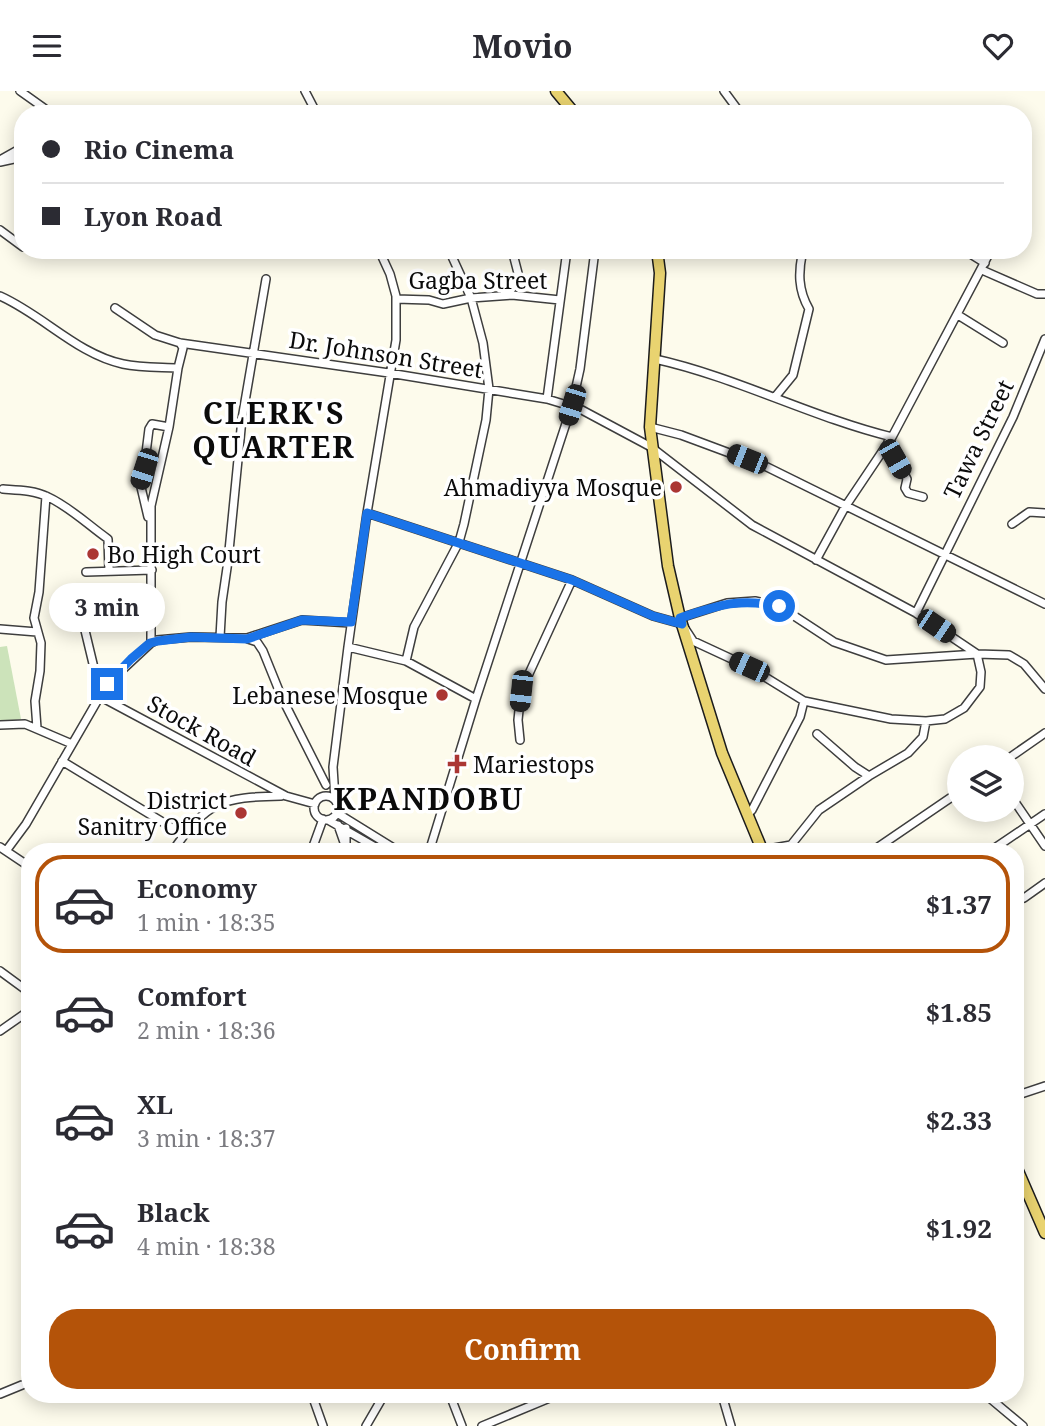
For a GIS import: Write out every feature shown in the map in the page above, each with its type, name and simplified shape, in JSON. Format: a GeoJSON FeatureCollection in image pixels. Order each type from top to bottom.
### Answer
{"type":"FeatureCollection","features":[{"type":"Feature","properties":{"kind":"main road"},"geometry":{"type":"LineString","coordinates":[[556,91],[568,105]]}},
{"type":"Feature","properties":{"kind":"main road"},"geometry":{"type":"LineString","coordinates":[[658,259],[660,273],[650,427],[668,566],[681,621],[722,753],[759,843]]}},
{"type":"Feature","properties":{"kind":"main road"},"geometry":{"type":"LineString","coordinates":[[1024,1185],[1045,1233]]}},
{"type":"Feature","properties":{"kind":"street"},"geometry":{"type":"LineString","coordinates":[[20,91],[37,105]]}},
{"type":"Feature","properties":{"kind":"street"},"geometry":{"type":"LineString","coordinates":[[33,101],[35,105]]}},
{"type":"Feature","properties":{"kind":"street"},"geometry":{"type":"LineString","coordinates":[[346,843],[346,830],[335,799],[333,767],[367,513],[396,340],[396,299],[383,259]]}},
{"type":"Feature","properties":{"kind":"street"},"geometry":{"type":"LineString","coordinates":[[406,661],[414,627],[458,542],[464,524],[486,420],[488,390],[483,343],[471,298],[453,259]]}},
{"type":"Feature","properties":{"kind":"street"},"geometry":{"type":"LineString","coordinates":[[501,296],[512,288],[519,277],[514,259]]}},
{"type":"Feature","properties":{"kind":"street"},"geometry":{"type":"LineString","coordinates":[[547,399],[566,259]]}},
{"type":"Feature","properties":{"kind":"street"},"geometry":{"type":"LineString","coordinates":[[432,843],[572,405],[580,369],[594,259]]}},
{"type":"Feature","properties":{"kind":"street"},"geometry":{"type":"LineString","coordinates":[[775,397],[793,375],[809,310],[800,295],[801,259]]}},
{"type":"Feature","properties":{"kind":"street"},"geometry":{"type":"LineString","coordinates":[[975,259],[984,267],[1037,294],[1045,294]]}},
{"type":"Feature","properties":{"kind":"street"},"geometry":{"type":"LineString","coordinates":[[816,560],[845,507],[890,440],[987,259]]}},
{"type":"Feature","properties":{"kind":"street"},"geometry":{"type":"LineString","coordinates":[[220,637],[242,419],[266,279]]}},
{"type":"Feature","properties":{"kind":"street","name":"Gagba Street"},"geometry":{"type":"LineString","coordinates":[[396,299],[429,300],[443,304],[471,298],[512,295],[560,300]]}},
{"type":"Feature","properties":{"kind":"street"},"geometry":{"type":"LineString","coordinates":[[0,296],[17,303],[77,344],[121,364],[178,368]]}},
{"type":"Feature","properties":{"kind":"street","name":"Dr. Johnson Street"},"geometry":{"type":"LineString","coordinates":[[116,308],[155,335],[180,343],[389,373],[572,405],[651,446],[752,525],[916,613],[976,654]]}},
{"type":"Feature","properties":{"kind":"street"},"geometry":{"type":"LineString","coordinates":[[958,315],[1003,343]]}},
{"type":"Feature","properties":{"kind":"street","name":"Tawa Street"},"geometry":{"type":"LineString","coordinates":[[916,613],[942,555],[1013,417],[1045,339]]}},
{"type":"Feature","properties":{"kind":"street"},"geometry":{"type":"LineString","coordinates":[[150,643],[151,506],[169,427],[183,348],[180,343]]}},
{"type":"Feature","properties":{"kind":"street"},"geometry":{"type":"LineString","coordinates":[[655,359],[695,368],[890,440],[907,479],[905,488],[908,493],[923,497]]}},
{"type":"Feature","properties":{"kind":"street"},"geometry":{"type":"LineString","coordinates":[[152,527],[140,483],[144,455],[152,424],[169,427]]}},
{"type":"Feature","properties":{"kind":"street"},"geometry":{"type":"LineString","coordinates":[[650,427],[681,435],[767,467],[1045,604]]}},
{"type":"Feature","properties":{"kind":"street"},"geometry":{"type":"LineString","coordinates":[[3,489],[46,496],[73,511],[108,539],[109,571]]}},
{"type":"Feature","properties":{"kind":"street"},"geometry":{"type":"LineString","coordinates":[[37,728],[35,701],[41,643],[34,618],[39,592],[46,496]]}},
{"type":"Feature","properties":{"kind":"street"},"geometry":{"type":"LineString","coordinates":[[1012,524],[1030,512],[1045,513]]}},
{"type":"Feature","properties":{"kind":"street"},"geometry":{"type":"LineString","coordinates":[[367,513],[572,580],[653,616],[681,621],[726,603],[755,601],[779,606],[834,642],[886,660],[976,654],[1009,655],[1024,664],[1045,689]]}},
{"type":"Feature","properties":{"kind":"street"},"geometry":{"type":"LineString","coordinates":[[86,572],[152,570]]}},
{"type":"Feature","properties":{"kind":"street"},"geometry":{"type":"LineString","coordinates":[[520,740],[518,720],[521,691],[572,580]]}},
{"type":"Feature","properties":{"kind":"street"},"geometry":{"type":"LineString","coordinates":[[76,593],[95,672],[107,684]]}},
{"type":"Feature","properties":{"kind":"street"},"geometry":{"type":"LineString","coordinates":[[247,639],[302,620],[351,622]]}},
{"type":"Feature","properties":{"kind":"street"},"geometry":{"type":"LineString","coordinates":[[681,621],[693,641],[749,667],[804,701],[891,719],[945,719],[964,708],[980,687],[981,672],[976,654]]}},
{"type":"Feature","properties":{"kind":"street"},"geometry":{"type":"LineString","coordinates":[[0,629],[37,632]]}},
{"type":"Feature","properties":{"kind":"street"},"geometry":{"type":"LineString","coordinates":[[263,651],[267,633]]}},
{"type":"Feature","properties":{"kind":"street"},"geometry":{"type":"LineString","coordinates":[[21,861],[3,849],[26,824],[107,684],[150,643],[191,637],[247,639],[257,642],[326,785]]}},
{"type":"Feature","properties":{"kind":"street"},"geometry":{"type":"LineString","coordinates":[[348,647],[406,661],[476,699]]}},
{"type":"Feature","properties":{"kind":"street","name":"Stock Road"},"geometry":{"type":"LineString","coordinates":[[101,697],[286,796]]}},
{"type":"Feature","properties":{"kind":"street"},"geometry":{"type":"LineString","coordinates":[[747,815],[800,717],[804,701]]}},
{"type":"Feature","properties":{"kind":"street"},"geometry":{"type":"LineString","coordinates":[[793,843],[819,810],[908,753],[923,737],[926,721]]}},
{"type":"Feature","properties":{"kind":"street"},"geometry":{"type":"LineString","coordinates":[[0,725],[25,723],[72,744]]}},
{"type":"Feature","properties":{"kind":"street"},"geometry":{"type":"LineString","coordinates":[[1024,748],[1045,733]]}},
{"type":"Feature","properties":{"kind":"street"},"geometry":{"type":"LineString","coordinates":[[817,734],[869,776]]}},
{"type":"Feature","properties":{"kind":"street"},"geometry":{"type":"LineString","coordinates":[[62,761],[184,835]]}},
{"type":"Feature","properties":{"kind":"street"},"geometry":{"type":"LineString","coordinates":[[333,767],[322,796],[315,804],[315,812],[368,843]]}},
{"type":"Feature","properties":{"kind":"street"},"geometry":{"type":"LineString","coordinates":[[322,796],[328,795],[335,799]]}},
{"type":"Feature","properties":{"kind":"street"},"geometry":{"type":"LineString","coordinates":[[178,843],[209,809],[222,802],[286,796],[315,804]]}},
{"type":"Feature","properties":{"kind":"street"},"geometry":{"type":"LineString","coordinates":[[884,843],[947,800]]}},
{"type":"Feature","properties":{"kind":"street"},"geometry":{"type":"LineString","coordinates":[[1002,843],[1045,814]]}},
{"type":"Feature","properties":{"kind":"street"},"geometry":{"type":"LineString","coordinates":[[325,819],[340,815],[385,843]]}},
{"type":"Feature","properties":{"kind":"street"},"geometry":{"type":"LineString","coordinates":[[1024,815],[1045,846]]}},
{"type":"Feature","properties":{"kind":"street"},"geometry":{"type":"LineString","coordinates":[[315,843],[325,819]]}},
{"type":"Feature","properties":{"kind":"street"},"geometry":{"type":"LineString","coordinates":[[338,825],[344,843]]}},
{"type":"Feature","properties":{"kind":"street"},"geometry":{"type":"LineString","coordinates":[[1024,898],[1045,883]]}},
{"type":"Feature","properties":{"kind":"street"},"geometry":{"type":"LineString","coordinates":[[0,971],[21,986]]}},
{"type":"Feature","properties":{"kind":"street"},"geometry":{"type":"LineString","coordinates":[[0,1031],[21,1016]]}},
{"type":"Feature","properties":{"kind":"street"},"geometry":{"type":"LineString","coordinates":[[1024,1093],[1045,1086]]}},
{"type":"Feature","properties":{"kind":"street"},"geometry":{"type":"LineString","coordinates":[[0,1394],[21,1385]]}},
{"type":"Feature","properties":{"kind":"street"},"geometry":{"type":"LineString","coordinates":[[315,1403],[323,1426]]}},
{"type":"Feature","properties":{"kind":"street"},"geometry":{"type":"LineString","coordinates":[[366,1426],[379,1403]]}},
{"type":"Feature","properties":{"kind":"street"},"geometry":{"type":"LineString","coordinates":[[453,1403],[462,1426]]}},
{"type":"Feature","properties":{"kind":"street"},"geometry":{"type":"LineString","coordinates":[[482,1426],[538,1403]]}},
{"type":"Feature","properties":{"kind":"street"},"geometry":{"type":"LineString","coordinates":[[724,1403],[731,1426]]}},
{"type":"Feature","properties":{"kind":"street"},"geometry":{"type":"LineString","coordinates":[[996,1403],[1023,1426]]}},
{"type":"Feature","properties":{"kind":"green space"},"geometry":{"type":"Polygon","coordinates":[[[7,646],[21,719],[0,723],[0,647],[7,646]]]}},
{"type":"Feature","properties":{"kind":"place","name":"Ahmadiyya Mosque"},"geometry":{"type":"Point","coordinates":[676,487]}},
{"type":"Feature","properties":{"kind":"place","name":"Bo High Court"},"geometry":{"type":"Point","coordinates":[93,554]}},
{"type":"Feature","properties":{"kind":"place","name":"Lebanese Mosque"},"geometry":{"type":"Point","coordinates":[442,695]}},
{"type":"Feature","properties":{"kind":"place","name":"Mariestops"},"geometry":{"type":"Point","coordinates":[457,764]}},
{"type":"Feature","properties":{"kind":"place","name":"District Sanitry Office"},"geometry":{"type":"Point","coordinates":[241,813]}},
{"type":"Feature","properties":{"kind":"district","name":"CLERK'S QUARTER"},"geometry":{"type":"Point","coordinates":[274,430]}},
{"type":"Feature","properties":{"kind":"district","name":"KPANDOBU"},"geometry":{"type":"Point","coordinates":[429,798]}},
{"type":"Feature","properties":{"kind":"route"},"geometry":{"type":"LineString","coordinates":[[107,684],[150,643],[191,637],[247,639],[302,620],[351,622],[367,513],[572,580],[653,616],[682,624],[680,618],[726,603],[755,601],[779,606]]}}]}
